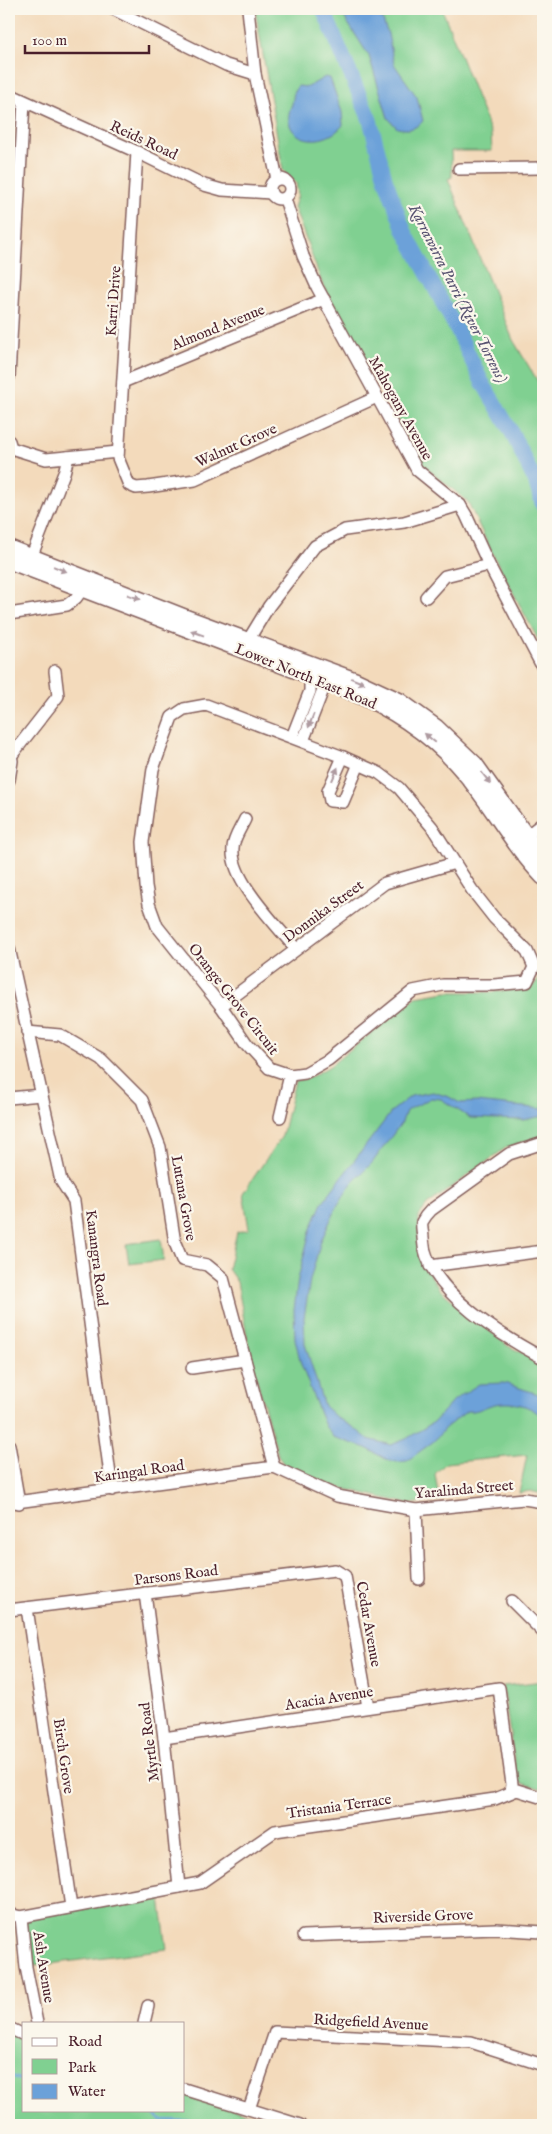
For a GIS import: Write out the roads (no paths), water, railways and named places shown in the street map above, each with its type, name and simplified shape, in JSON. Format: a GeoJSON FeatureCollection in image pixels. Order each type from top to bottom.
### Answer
{"type":"FeatureCollection","features":[{"type":"Feature","properties":{"kind":"main road","name":"Lower North East Road"},"geometry":{"type":"LineString","coordinates":[[9,548],[29,563]]}},
{"type":"Feature","properties":{"kind":"main road","name":"Lower North East Road"},"geometry":{"type":"LineString","coordinates":[[9,561],[29,563],[316,672],[384,693],[410,708],[436,727],[466,754],[483,774],[543,877]]}},
{"type":"Feature","properties":{"kind":"main road","name":"Lower North East Road"},"geometry":{"type":"LineString","coordinates":[[316,672],[326,682],[386,708],[413,725],[434,742],[467,776],[520,840],[543,858]]}},
{"type":"Feature","properties":{"kind":"street"},"geometry":{"type":"LineString","coordinates":[[112,9],[226,65],[255,74]]}},
{"type":"Feature","properties":{"kind":"street"},"geometry":{"type":"LineString","coordinates":[[248,9],[255,74],[277,179]]}},
{"type":"Feature","properties":{"kind":"street","name":"Reids Road"},"geometry":{"type":"LineString","coordinates":[[9,94],[137,152],[204,185],[222,190],[271,193]]}},
{"type":"Feature","properties":{"kind":"street"},"geometry":{"type":"LineString","coordinates":[[9,377],[10,311],[24,102]]}},
{"type":"Feature","properties":{"kind":"street","name":"Karri Drive"},"geometry":{"type":"LineString","coordinates":[[118,455],[137,152]]}},
{"type":"Feature","properties":{"kind":"street"},"geometry":{"type":"LineString","coordinates":[[459,169],[543,168]]}},
{"type":"Feature","properties":{"kind":"street"},"geometry":{"type":"LineString","coordinates":[[277,179],[287,181],[290,186],[290,193],[285,199],[277,199],[271,193],[270,186],[277,179]]}},
{"type":"Feature","properties":{"kind":"street","name":"Mahogany Avenue"},"geometry":{"type":"LineString","coordinates":[[285,199],[303,256],[324,299],[417,470],[460,505],[543,668]]}},
{"type":"Feature","properties":{"kind":"street","name":"Almond Avenue"},"geometry":{"type":"LineString","coordinates":[[123,382],[324,299]]}},
{"type":"Feature","properties":{"kind":"street","name":"Walnut Grove"},"geometry":{"type":"LineString","coordinates":[[118,455],[129,485],[136,488],[186,482],[211,474],[377,397]]}},
{"type":"Feature","properties":{"kind":"street"},"geometry":{"type":"LineString","coordinates":[[9,442],[11,448],[46,458],[118,455]]}},
{"type":"Feature","properties":{"kind":"street"},"geometry":{"type":"LineString","coordinates":[[29,563],[64,473],[68,457]]}},
{"type":"Feature","properties":{"kind":"street"},"geometry":{"type":"LineString","coordinates":[[244,645],[269,606],[315,546],[346,530],[404,522],[460,505]]}},
{"type":"Feature","properties":{"kind":"street"},"geometry":{"type":"LineString","coordinates":[[426,597],[445,576],[489,565]]}},
{"type":"Feature","properties":{"kind":"street"},"geometry":{"type":"LineString","coordinates":[[9,614],[67,605],[86,585]]}},
{"type":"Feature","properties":{"kind":"street"},"geometry":{"type":"LineString","coordinates":[[11,756],[58,696],[55,671]]}},
{"type":"Feature","properties":{"kind":"street"},"geometry":{"type":"LineString","coordinates":[[298,739],[316,672]]}},
{"type":"Feature","properties":{"kind":"street"},"geometry":{"type":"LineString","coordinates":[[298,739],[326,682]]}},
{"type":"Feature","properties":{"kind":"street","name":"Orange Grove Circuit"},"geometry":{"type":"LineString","coordinates":[[206,705],[343,757],[379,773],[400,788],[432,827],[472,890],[494,918],[527,951],[534,967],[527,982],[494,985],[443,985],[413,991],[328,1060],[305,1073],[290,1075],[269,1068],[247,1044],[221,1006],[157,926],[149,904],[142,842],[153,769],[172,717],[184,708],[206,705]]}},
{"type":"Feature","properties":{"kind":"street"},"geometry":{"type":"LineString","coordinates":[[9,743],[11,756],[9,780]]}},
{"type":"Feature","properties":{"kind":"street"},"geometry":{"type":"LineString","coordinates":[[343,757],[328,791],[330,802],[343,802],[359,764]]}},
{"type":"Feature","properties":{"kind":"street"},"geometry":{"type":"LineString","coordinates":[[245,819],[233,848],[237,871],[248,890],[296,949]]}},
{"type":"Feature","properties":{"kind":"street"},"geometry":{"type":"LineString","coordinates":[[520,840],[543,823]]}},
{"type":"Feature","properties":{"kind":"street","name":"Donnika Street"},"geometry":{"type":"LineString","coordinates":[[221,1006],[385,883],[455,863]]}},
{"type":"Feature","properties":{"kind":"street","name":"Kanangra Road"},"geometry":{"type":"LineString","coordinates":[[9,948],[61,1181],[74,1201],[112,1490]]}},
{"type":"Feature","properties":{"kind":"street","name":"Lutana Grove"},"geometry":{"type":"LineString","coordinates":[[27,1032],[60,1035],[101,1059],[142,1100],[160,1147],[175,1243],[182,1260],[207,1265],[223,1278],[274,1467]]}},
{"type":"Feature","properties":{"kind":"street"},"geometry":{"type":"LineString","coordinates":[[280,1117],[290,1075]]}},
{"type":"Feature","properties":{"kind":"street"},"geometry":{"type":"LineString","coordinates":[[9,1098],[41,1095]]}},
{"type":"Feature","properties":{"kind":"street"},"geometry":{"type":"LineString","coordinates":[[543,1143],[508,1154],[431,1210],[422,1222],[423,1248],[430,1266],[445,1289],[507,1339],[543,1358]]}},
{"type":"Feature","properties":{"kind":"street"},"geometry":{"type":"LineString","coordinates":[[430,1266],[543,1251]]}},
{"type":"Feature","properties":{"kind":"street"},"geometry":{"type":"LineString","coordinates":[[192,1368],[245,1360]]}},
{"type":"Feature","properties":{"kind":"street"},"geometry":{"type":"LineString","coordinates":[[9,1445],[14,1503]]}},
{"type":"Feature","properties":{"kind":"street","name":"Karingal Road"},"geometry":{"type":"LineString","coordinates":[[14,1503],[274,1467]]}},
{"type":"Feature","properties":{"kind":"street","name":"Yaralinda Street"},"geometry":{"type":"LineString","coordinates":[[274,1467],[337,1496],[416,1510],[524,1499],[543,1502]]}},
{"type":"Feature","properties":{"kind":"street"},"geometry":{"type":"LineString","coordinates":[[416,1510],[419,1579]]}},
{"type":"Feature","properties":{"kind":"street","name":"Parsons Road"},"geometry":{"type":"LineString","coordinates":[[9,1610],[335,1570],[345,1576]]}},
{"type":"Feature","properties":{"kind":"street","name":"Cedar Avenue"},"geometry":{"type":"LineString","coordinates":[[345,1576],[368,1707]]}},
{"type":"Feature","properties":{"kind":"street","name":"Myrtle Road"},"geometry":{"type":"LineString","coordinates":[[146,1594],[180,1887]]}},
{"type":"Feature","properties":{"kind":"street"},"geometry":{"type":"LineString","coordinates":[[512,1601],[543,1632]]}},
{"type":"Feature","properties":{"kind":"street","name":"Birch Grove"},"geometry":{"type":"LineString","coordinates":[[28,1608],[71,1907]]}},
{"type":"Feature","properties":{"kind":"street","name":"Acacia Avenue"},"geometry":{"type":"LineString","coordinates":[[164,1738],[499,1688],[512,1784],[511,1792]]}},
{"type":"Feature","properties":{"kind":"street"},"geometry":{"type":"LineString","coordinates":[[511,1792],[517,1790],[543,1798]]}},
{"type":"Feature","properties":{"kind":"street","name":"Tristania Terrace"},"geometry":{"type":"LineString","coordinates":[[9,1914],[21,1917],[200,1884],[275,1831],[495,1799],[511,1792]]}},
{"type":"Feature","properties":{"kind":"street","name":"Ash Avenue"},"geometry":{"type":"LineString","coordinates":[[21,1917],[26,1967],[37,2022]]}},
{"type":"Feature","properties":{"kind":"street","name":"Riverside Grove"},"geometry":{"type":"LineString","coordinates":[[303,1936],[496,1928],[543,1932]]}},
{"type":"Feature","properties":{"kind":"street"},"geometry":{"type":"LineString","coordinates":[[144,2022],[148,2006]]}},
{"type":"Feature","properties":{"kind":"street"},"geometry":{"type":"LineString","coordinates":[[9,2028],[22,2034]]}},
{"type":"Feature","properties":{"kind":"street","name":"Ridgefield Avenue"},"geometry":{"type":"LineString","coordinates":[[249,2109],[275,2032],[471,2042],[543,2065]]}},
{"type":"Feature","properties":{"kind":"street"},"geometry":{"type":"LineString","coordinates":[[185,2089],[300,2125]]}},
{"type":"Feature","properties":{"kind":"water"},"geometry":{"type":"Polygon","coordinates":[[[339,9],[374,9],[382,18],[388,34],[394,64],[417,97],[423,121],[414,128],[397,128],[388,118],[369,56],[339,9]]]}},
{"type":"Feature","properties":{"kind":"water"},"geometry":{"type":"Polygon","coordinates":[[[325,77],[330,78],[342,112],[343,125],[334,133],[324,138],[304,138],[290,126],[289,116],[294,93],[298,86],[308,87],[325,77]]]}},
{"type":"Feature","properties":{"kind":"water"},"geometry":{"type":"Polygon","coordinates":[[[433,1092],[460,1103],[477,1102],[543,1109],[543,1116],[523,1120],[470,1118],[441,1099],[431,1098],[406,1111],[402,1122],[372,1163],[352,1183],[337,1206],[321,1241],[310,1280],[304,1318],[305,1344],[324,1406],[337,1418],[353,1427],[368,1439],[391,1445],[406,1439],[434,1422],[454,1400],[479,1384],[504,1383],[538,1394],[543,1398],[543,1418],[526,1406],[512,1403],[491,1405],[467,1411],[445,1428],[434,1441],[407,1461],[397,1462],[386,1459],[366,1448],[333,1437],[325,1426],[301,1364],[295,1339],[294,1310],[298,1279],[310,1231],[322,1203],[392,1111],[411,1096],[433,1092]]]}},
{"type":"Feature","properties":{"kind":"waterway","name":"Karrawirra Parri (River Torrens)"},"geometry":{"type":"LineString","coordinates":[[323,9],[370,120],[385,178],[404,230],[481,380],[511,431],[535,481],[543,506]]}},
{"type":"Feature","properties":{"kind":"waterway"},"geometry":{"type":"LineString","coordinates":[[9,2075],[22,2080]]}},
{"type":"Feature","properties":{"kind":"waterway"},"geometry":{"type":"LineString","coordinates":[[151,2112],[161,2120],[192,2121],[205,2125]]}}]}
